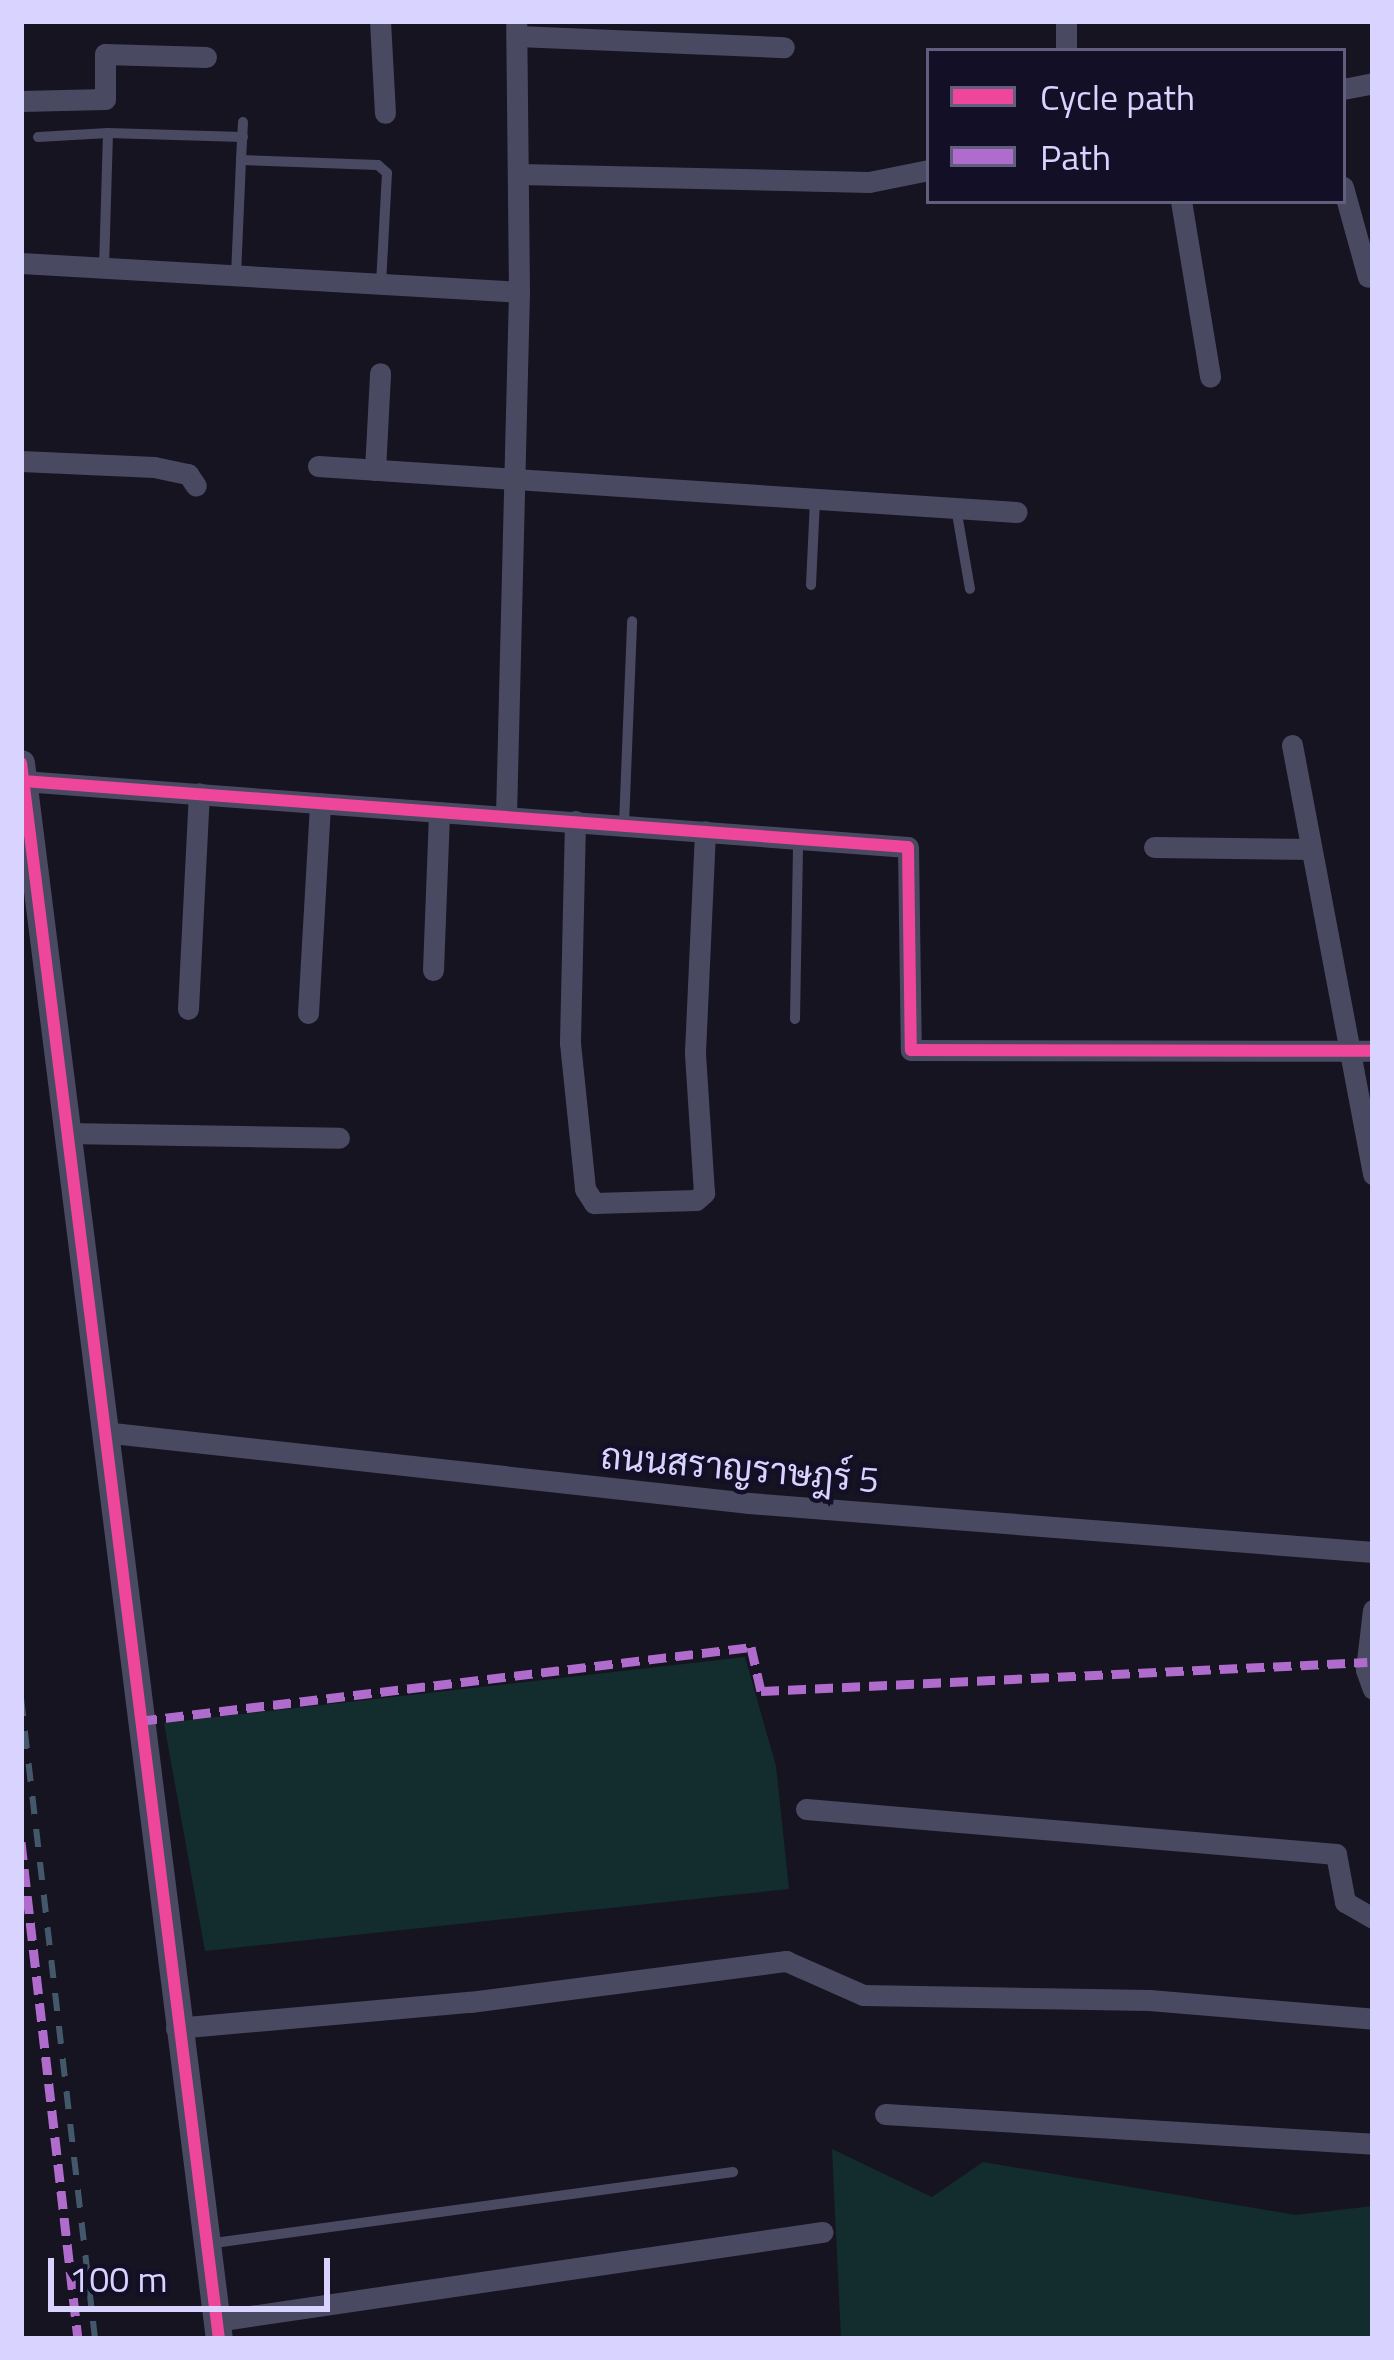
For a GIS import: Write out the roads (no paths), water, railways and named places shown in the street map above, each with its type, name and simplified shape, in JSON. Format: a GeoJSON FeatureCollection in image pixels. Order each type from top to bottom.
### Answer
{"type":"FeatureCollection","features":[{"type":"Feature","properties":{"kind":"street"},"geometry":{"type":"LineString","coordinates":[[380,21],[385,113]]}},
{"type":"Feature","properties":{"kind":"street"},"geometry":{"type":"LineString","coordinates":[[506,816],[517,478],[520,174],[516,28],[784,46]]}},
{"type":"Feature","properties":{"kind":"street"},"geometry":{"type":"LineString","coordinates":[[21,101],[105,99],[105,54],[206,58]]}},
{"type":"Feature","properties":{"kind":"street"},"geometry":{"type":"LineString","coordinates":[[520,174],[869,182],[926,171]]}},
{"type":"Feature","properties":{"kind":"street"},"geometry":{"type":"LineString","coordinates":[[1346,198],[1368,277]]}},
{"type":"Feature","properties":{"kind":"street"},"geometry":{"type":"LineString","coordinates":[[1181,204],[1210,377]]}},
{"type":"Feature","properties":{"kind":"street"},"geometry":{"type":"LineString","coordinates":[[21,263],[380,288],[519,292]]}},
{"type":"Feature","properties":{"kind":"street"},"geometry":{"type":"LineString","coordinates":[[375,470],[380,374]]}},
{"type":"Feature","properties":{"kind":"street"},"geometry":{"type":"LineString","coordinates":[[21,460],[154,467],[188,474],[196,486]]}},
{"type":"Feature","properties":{"kind":"street"},"geometry":{"type":"LineString","coordinates":[[318,466],[1016,512]]}},
{"type":"Feature","properties":{"kind":"street"},"geometry":{"type":"LineString","coordinates":[[1292,745],[1311,849],[1364,1050],[1373,1174]]}},
{"type":"Feature","properties":{"kind":"street"},"geometry":{"type":"LineString","coordinates":[[822,2232],[217,2330],[22,772],[199,793],[908,847],[911,1050],[1364,1050]]}},
{"type":"Feature","properties":{"kind":"street"},"geometry":{"type":"LineString","coordinates":[[188,1010],[199,793]]}},
{"type":"Feature","properties":{"kind":"street"},"geometry":{"type":"LineString","coordinates":[[308,1013],[320,802]]}},
{"type":"Feature","properties":{"kind":"street"},"geometry":{"type":"LineString","coordinates":[[433,970],[439,812]]}},
{"type":"Feature","properties":{"kind":"street"},"geometry":{"type":"LineString","coordinates":[[575,820],[570,1043],[586,1195],[594,1203],[696,1200],[704,1193],[695,1052],[705,831]]}},
{"type":"Feature","properties":{"kind":"street"},"geometry":{"type":"LineString","coordinates":[[1154,847],[1311,849]]}},
{"type":"Feature","properties":{"kind":"street"},"geometry":{"type":"LineString","coordinates":[[66,1133],[339,1138]]}},
{"type":"Feature","properties":{"kind":"street","name":"ถนนสราญราษฎร์ 5"},"geometry":{"type":"LineString","coordinates":[[103,1432],[748,1503],[1373,1552]]}},
{"type":"Feature","properties":{"kind":"street"},"geometry":{"type":"LineString","coordinates":[[1373,1610],[1366,1670],[1373,1689]]}},
{"type":"Feature","properties":{"kind":"street"},"geometry":{"type":"LineString","coordinates":[[806,1809],[1336,1854],[1345,1902],[1373,1918]]}},
{"type":"Feature","properties":{"kind":"street"},"geometry":{"type":"LineString","coordinates":[[176,2028],[470,2002],[786,1961],[863,1994],[1149,2000],[1373,2019]]}},
{"type":"Feature","properties":{"kind":"street"},"geometry":{"type":"LineString","coordinates":[[885,2114],[1373,2144]]}},
{"type":"Feature","properties":{"kind":"lane"},"geometry":{"type":"LineString","coordinates":[[236,278],[243,122]]}},
{"type":"Feature","properties":{"kind":"lane"},"geometry":{"type":"LineString","coordinates":[[38,137],[108,133],[243,136]]}},
{"type":"Feature","properties":{"kind":"lane"},"geometry":{"type":"LineString","coordinates":[[104,269],[108,133]]}},
{"type":"Feature","properties":{"kind":"lane"},"geometry":{"type":"LineString","coordinates":[[241,160],[385,167],[380,288]]}},
{"type":"Feature","properties":{"kind":"lane"},"geometry":{"type":"LineString","coordinates":[[811,585],[815,496]]}},
{"type":"Feature","properties":{"kind":"lane"},"geometry":{"type":"LineString","coordinates":[[956,508],[970,589]]}},
{"type":"Feature","properties":{"kind":"lane"},"geometry":{"type":"LineString","coordinates":[[625,824],[632,622]]}},
{"type":"Feature","properties":{"kind":"lane"},"geometry":{"type":"LineString","coordinates":[[795,1019],[798,838]]}},
{"type":"Feature","properties":{"kind":"lane"},"geometry":{"type":"LineString","coordinates":[[206,2244],[733,2172]]}},
{"type":"Feature","properties":{"kind":"railway"},"geometry":{"type":"LineString","coordinates":[[21,1698],[95,2339]]}}]}
